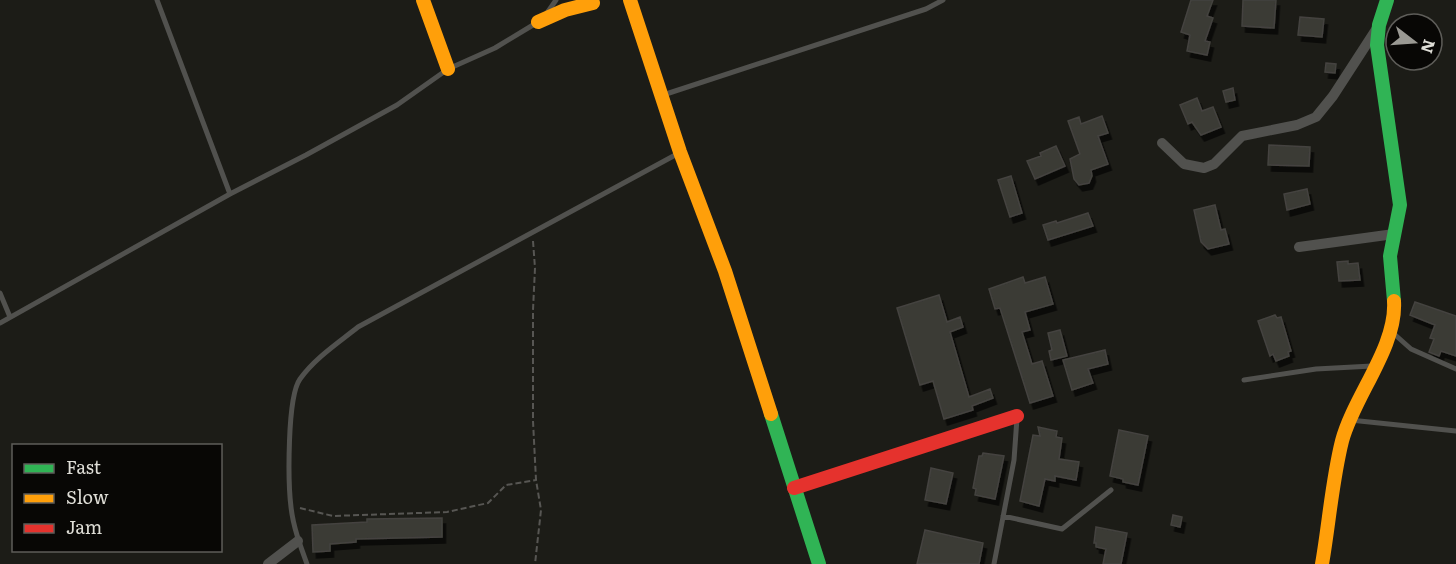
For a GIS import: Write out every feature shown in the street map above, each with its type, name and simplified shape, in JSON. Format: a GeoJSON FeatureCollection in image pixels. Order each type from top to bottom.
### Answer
{"type":"FeatureCollection","features":[{"type":"Feature","properties":{"kind":"street"},"geometry":{"type":"LineString","coordinates":[[423,0],[448,69]]}},
{"type":"Feature","properties":{"kind":"street"},"geometry":{"type":"LineString","coordinates":[[630,0],[680,152],[724,271],[819,564]]}},
{"type":"Feature","properties":{"kind":"street"},"geometry":{"type":"LineString","coordinates":[[1322,564],[1342,442],[1349,420],[1391,332],[1396,308],[1390,257],[1400,216],[1400,205],[1377,45],[1379,25],[1387,0]]}},
{"type":"Feature","properties":{"kind":"street"},"geometry":{"type":"LineString","coordinates":[[538,22],[565,10],[593,3]]}},
{"type":"Feature","properties":{"kind":"street"},"geometry":{"type":"LineString","coordinates":[[1162,143],[1184,164],[1204,168],[1214,164],[1242,136],[1297,126],[1316,117],[1333,96],[1379,25]]}},
{"type":"Feature","properties":{"kind":"street"},"geometry":{"type":"LineString","coordinates":[[1299,247],[1394,234]]}},
{"type":"Feature","properties":{"kind":"street"},"geometry":{"type":"LineString","coordinates":[[794,488],[1017,416]]}},
{"type":"Feature","properties":{"kind":"street"},"geometry":{"type":"LineString","coordinates":[[268,564],[298,541]]}},
{"type":"Feature","properties":{"kind":"lane"},"geometry":{"type":"LineString","coordinates":[[157,0],[230,194]]}},
{"type":"Feature","properties":{"kind":"lane"},"geometry":{"type":"LineString","coordinates":[[0,323],[230,194],[397,105],[448,69],[495,48],[538,22],[552,9],[556,0]]}},
{"type":"Feature","properties":{"kind":"lane"},"geometry":{"type":"LineString","coordinates":[[662,96],[926,9],[943,0]]}},
{"type":"Feature","properties":{"kind":"lane"},"geometry":{"type":"LineString","coordinates":[[307,564],[298,541],[291,506],[291,411],[298,381],[325,353],[358,327],[680,152]]}},
{"type":"Feature","properties":{"kind":"lane"},"geometry":{"type":"LineString","coordinates":[[0,293],[10,317]]}},
{"type":"Feature","properties":{"kind":"lane"},"geometry":{"type":"LineString","coordinates":[[1391,332],[1411,349],[1456,369]]}},
{"type":"Feature","properties":{"kind":"lane"},"geometry":{"type":"LineString","coordinates":[[1244,380],[1316,369],[1374,366]]}},
{"type":"Feature","properties":{"kind":"lane"},"geometry":{"type":"LineString","coordinates":[[994,564],[1014,460],[1017,416]]}},
{"type":"Feature","properties":{"kind":"lane"},"geometry":{"type":"LineString","coordinates":[[1349,420],[1456,431]]}},
{"type":"Feature","properties":{"kind":"lane"},"geometry":{"type":"LineString","coordinates":[[1003,516],[1062,529],[1112,490]]}},
{"type":"Feature","properties":{"kind":"path"},"geometry":{"type":"LineString","coordinates":[[533,232],[535,268],[533,421],[536,480],[541,510],[535,564]]}},
{"type":"Feature","properties":{"kind":"path"},"geometry":{"type":"LineString","coordinates":[[291,506],[333,516],[447,512],[488,503],[506,485],[536,480]]}},
{"type":"Feature","properties":{"kind":"building"},"geometry":{"type":"Polygon","coordinates":[[[1191,0],[1213,0],[1207,16],[1213,18],[1205,41],[1210,42],[1207,55],[1187,51],[1190,35],[1181,32],[1191,0]]]}},
{"type":"Feature","properties":{"kind":"building"},"geometry":{"type":"Polygon","coordinates":[[[1243,0],[1276,0],[1274,28],[1242,26],[1243,0]]]}},
{"type":"Feature","properties":{"kind":"building"},"geometry":{"type":"Polygon","coordinates":[[[1300,17],[1324,19],[1322,37],[1298,35],[1300,17]]]}},
{"type":"Feature","properties":{"kind":"building"},"geometry":{"type":"Polygon","coordinates":[[[1326,63],[1336,64],[1335,73],[1325,72],[1326,63]]]}},
{"type":"Feature","properties":{"kind":"building"},"geometry":{"type":"Polygon","coordinates":[[[1233,88],[1235,100],[1226,102],[1223,91],[1233,88]]]}},
{"type":"Feature","properties":{"kind":"building"},"geometry":{"type":"Polygon","coordinates":[[[1197,98],[1202,111],[1213,107],[1221,127],[1201,135],[1192,122],[1188,124],[1180,105],[1197,98]]]}},
{"type":"Feature","properties":{"kind":"building"},"geometry":{"type":"Polygon","coordinates":[[[1102,116],[1108,133],[1098,136],[1108,164],[1091,170],[1092,176],[1089,183],[1079,185],[1074,179],[1070,159],[1080,154],[1068,121],[1079,117],[1081,124],[1102,116]]]}},
{"type":"Feature","properties":{"kind":"building"},"geometry":{"type":"Polygon","coordinates":[[[1269,145],[1310,147],[1309,166],[1268,165],[1269,145]]]}},
{"type":"Feature","properties":{"kind":"building"},"geometry":{"type":"Polygon","coordinates":[[[1056,146],[1065,166],[1035,179],[1027,161],[1041,156],[1040,153],[1056,146]]]}},
{"type":"Feature","properties":{"kind":"building"},"geometry":{"type":"Polygon","coordinates":[[[1011,176],[1022,213],[1010,217],[998,180],[1011,176]]]}},
{"type":"Feature","properties":{"kind":"building"},"geometry":{"type":"Polygon","coordinates":[[[1307,189],[1310,204],[1287,210],[1284,194],[1307,189]]]}},
{"type":"Feature","properties":{"kind":"building"},"geometry":{"type":"Polygon","coordinates":[[[1215,205],[1221,230],[1225,229],[1229,244],[1208,249],[1201,242],[1194,210],[1215,205]]]}},
{"type":"Feature","properties":{"kind":"building"},"geometry":{"type":"Polygon","coordinates":[[[1088,213],[1093,226],[1048,240],[1043,225],[1088,213]]]}},
{"type":"Feature","properties":{"kind":"building"},"geometry":{"type":"Polygon","coordinates":[[[1348,261],[1348,264],[1358,263],[1360,280],[1339,281],[1337,262],[1348,261]]]}},
{"type":"Feature","properties":{"kind":"building"},"geometry":{"type":"Polygon","coordinates":[[[1023,277],[1025,283],[1045,277],[1053,304],[1025,312],[1030,330],[1022,332],[1032,364],[1042,361],[1053,396],[1030,403],[1000,308],[995,309],[989,289],[1023,277]]]}},
{"type":"Feature","properties":{"kind":"building"},"geometry":{"type":"Polygon","coordinates":[[[939,295],[947,322],[960,317],[963,327],[950,332],[969,397],[990,389],[993,398],[972,406],[973,410],[944,419],[933,381],[920,385],[897,308],[939,295]]]}},
{"type":"Feature","properties":{"kind":"building"},"geometry":{"type":"Polygon","coordinates":[[[1415,302],[1456,316],[1456,356],[1441,351],[1439,356],[1429,352],[1434,339],[1430,338],[1435,325],[1410,315],[1415,302]]]}},
{"type":"Feature","properties":{"kind":"building"},"geometry":{"type":"Polygon","coordinates":[[[1275,315],[1277,318],[1281,317],[1291,351],[1288,352],[1289,356],[1276,361],[1273,354],[1270,356],[1258,321],[1275,315]]]}},
{"type":"Feature","properties":{"kind":"building"},"geometry":{"type":"Polygon","coordinates":[[[1060,330],[1067,356],[1051,360],[1049,351],[1052,350],[1048,333],[1060,330]]]}},
{"type":"Feature","properties":{"kind":"building"},"geometry":{"type":"Polygon","coordinates":[[[1105,350],[1108,364],[1088,369],[1093,383],[1072,390],[1063,360],[1105,350]]]}},
{"type":"Feature","properties":{"kind":"building"},"geometry":{"type":"Polygon","coordinates":[[[1038,427],[1057,431],[1056,437],[1062,438],[1059,459],[1079,462],[1076,480],[1055,476],[1055,481],[1045,479],[1039,506],[1020,501],[1033,435],[1040,436],[1038,427]]]}},
{"type":"Feature","properties":{"kind":"building"},"geometry":{"type":"Polygon","coordinates":[[[1119,430],[1148,436],[1138,485],[1110,476],[1119,430]]]}},
{"type":"Feature","properties":{"kind":"building"},"geometry":{"type":"Polygon","coordinates":[[[983,453],[1004,456],[995,499],[975,495],[976,489],[973,488],[979,456],[983,453]]]}},
{"type":"Feature","properties":{"kind":"building"},"geometry":{"type":"Polygon","coordinates":[[[931,468],[953,473],[946,504],[925,500],[931,468]]]}},
{"type":"Feature","properties":{"kind":"building"},"geometry":{"type":"Polygon","coordinates":[[[1173,515],[1182,517],[1180,527],[1171,525],[1173,515]]]}},
{"type":"Feature","properties":{"kind":"building"},"geometry":{"type":"Polygon","coordinates":[[[442,518],[442,537],[356,539],[356,542],[330,544],[330,551],[313,552],[312,525],[367,522],[367,519],[442,518]]]}},
{"type":"Feature","properties":{"kind":"building"},"geometry":{"type":"Polygon","coordinates":[[[1096,527],[1127,533],[1121,564],[1103,564],[1106,549],[1096,547],[1094,543],[1096,527]]]}},
{"type":"Feature","properties":{"kind":"building"},"geometry":{"type":"Polygon","coordinates":[[[925,530],[983,543],[979,564],[917,564],[925,530]]]}},
{"type":"Feature","properties":{"kind":"traffic: fast"},"geometry":{"type":"LineString","coordinates":[[1387,0],[1379,25],[1377,45],[1400,205],[1390,256],[1394,301]]}},
{"type":"Feature","properties":{"kind":"traffic: fast"},"geometry":{"type":"LineString","coordinates":[[771,414],[819,564]]}},
{"type":"Feature","properties":{"kind":"traffic: slow"},"geometry":{"type":"LineString","coordinates":[[423,0],[448,69]]}},
{"type":"Feature","properties":{"kind":"traffic: slow"},"geometry":{"type":"LineString","coordinates":[[630,0],[680,152],[725,271],[771,414]]}},
{"type":"Feature","properties":{"kind":"traffic: slow"},"geometry":{"type":"LineString","coordinates":[[538,22],[565,10],[593,3]]}},
{"type":"Feature","properties":{"kind":"traffic: slow"},"geometry":{"type":"LineString","coordinates":[[1322,564],[1342,441],[1389,336],[1394,301]]}},
{"type":"Feature","properties":{"kind":"traffic: jam"},"geometry":{"type":"LineString","coordinates":[[794,488],[1017,416]]}}]}
